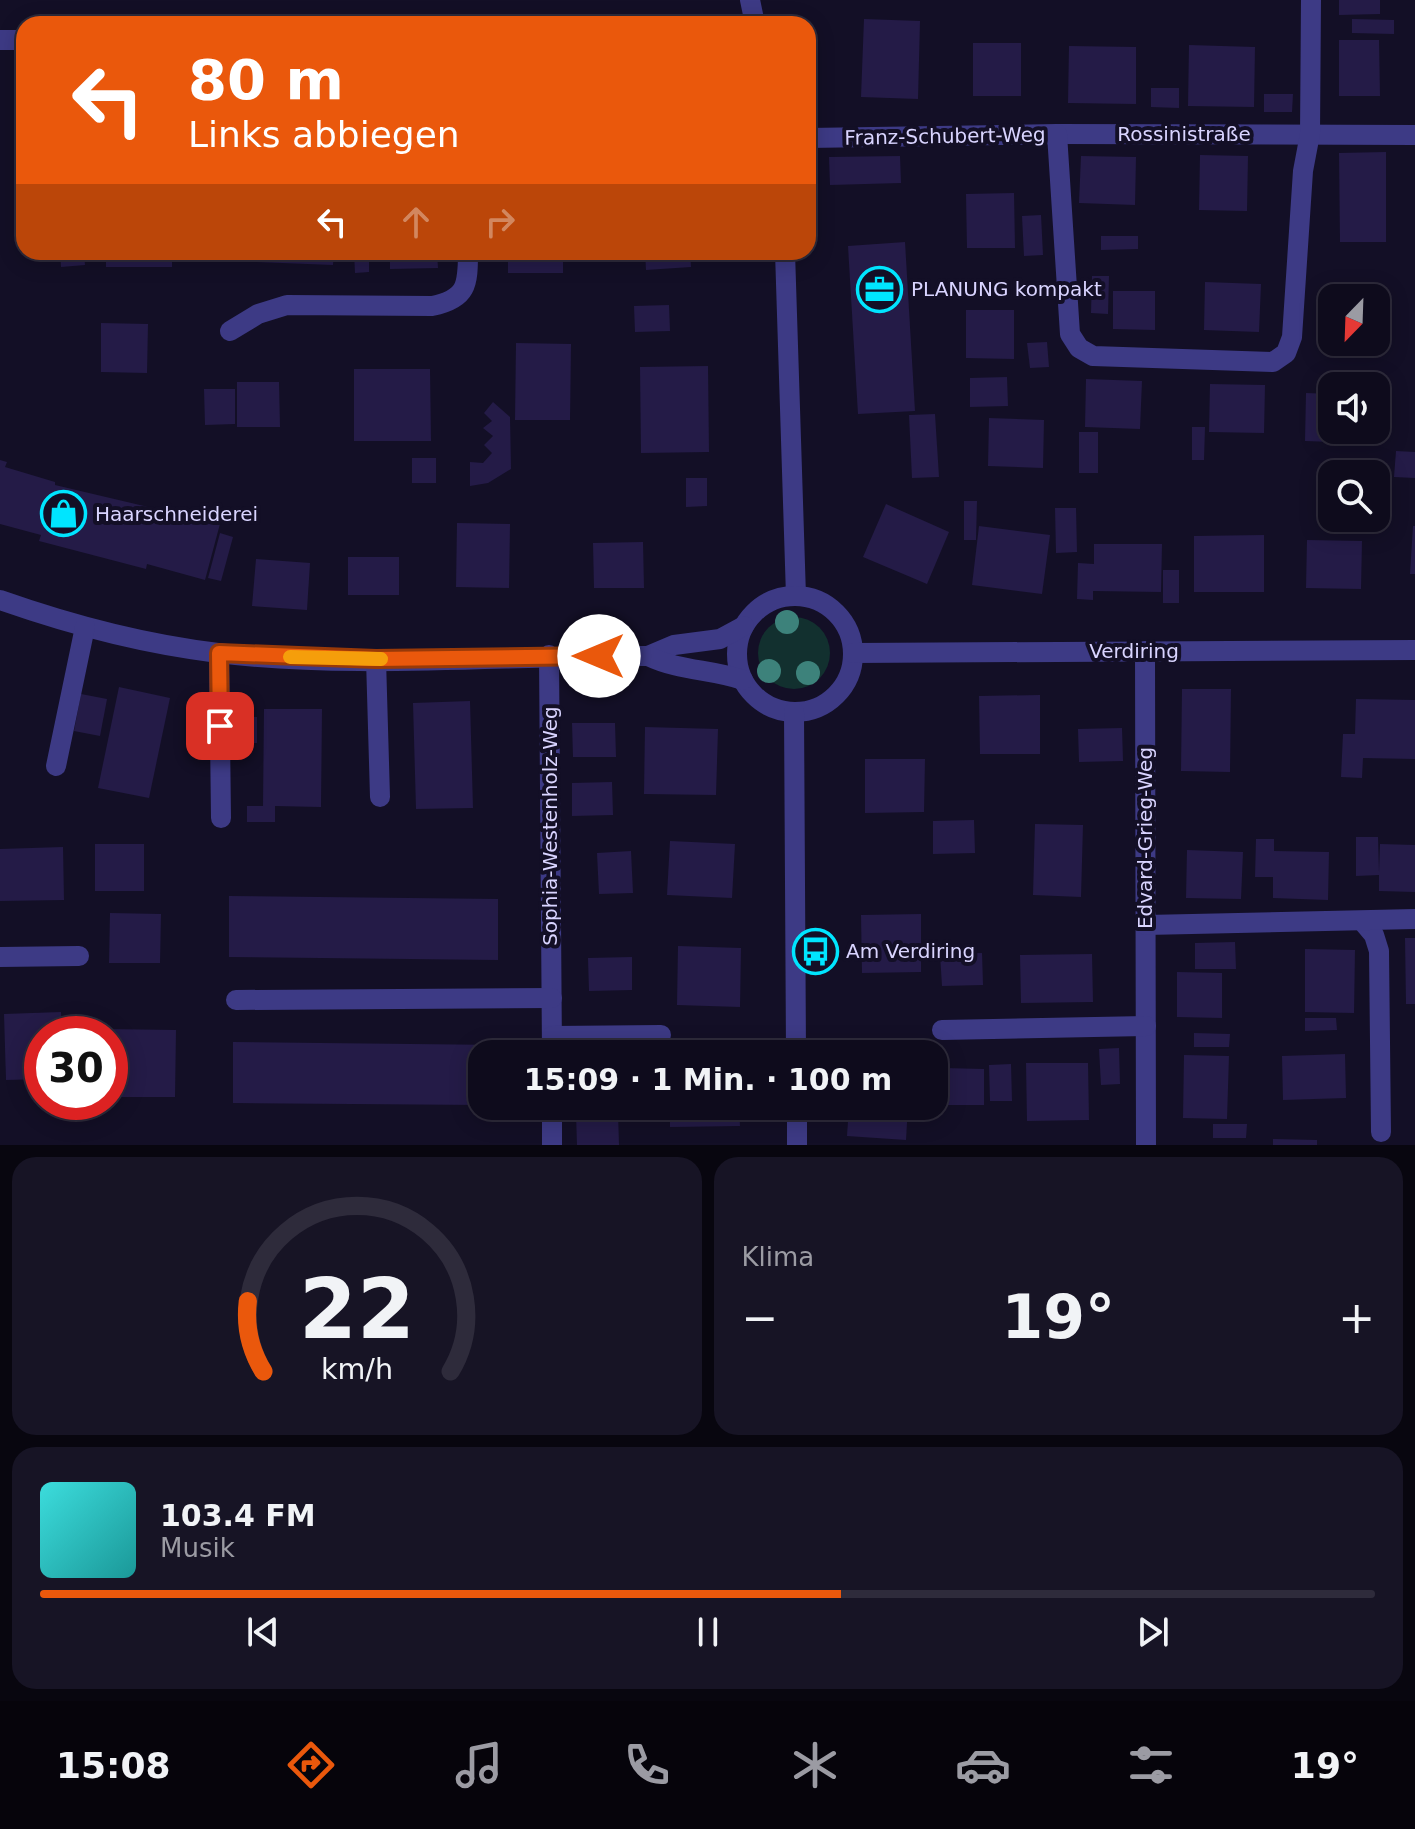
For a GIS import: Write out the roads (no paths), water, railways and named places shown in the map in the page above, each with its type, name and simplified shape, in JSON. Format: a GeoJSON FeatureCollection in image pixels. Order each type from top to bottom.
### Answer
{"type":"FeatureCollection","features":[{"type":"Feature","properties":{"kind":"street"},"geometry":{"type":"LineString","coordinates":[[1310,134],[1311,0]]}},
{"type":"Feature","properties":{"kind":"street","name":"Rossinistraße"},"geometry":{"type":"LineString","coordinates":[[1057,134],[1415,135]]}},
{"type":"Feature","properties":{"kind":"street","name":"Franz-Schubert-Weg"},"geometry":{"type":"LineString","coordinates":[[816,138],[1057,134],[1070,334],[1079,348],[1093,356],[1273,362],[1286,353],[1292,337],[1303,171],[1310,134]]}},
{"type":"Feature","properties":{"kind":"street"},"geometry":{"type":"LineString","coordinates":[[230,331],[258,314],[287,305],[432,306],[451,302],[462,292],[468,278],[468,260]]}},
{"type":"Feature","properties":{"kind":"street"},"geometry":{"type":"LineString","coordinates":[[785,260],[796,596]]}},
{"type":"Feature","properties":{"kind":"street"},"geometry":{"type":"LineString","coordinates":[[0,600],[85,627],[219,653],[376,659],[648,656],[674,645],[720,639],[744,626],[767,604],[796,596],[826,605],[847,628],[853,653],[847,681],[837,695],[823,706],[794,712],[765,705],[743,680],[737,656],[744,626]]}},
{"type":"Feature","properties":{"kind":"street"},"geometry":{"type":"LineString","coordinates":[[56,766],[85,627]]}},
{"type":"Feature","properties":{"kind":"street","name":"Verdiring"},"geometry":{"type":"LineString","coordinates":[[853,653],[1415,650]]}},
{"type":"Feature","properties":{"kind":"street","name":"Edvard-Grieg-Weg"},"geometry":{"type":"LineString","coordinates":[[1145,651],[1146,1145]]}},
{"type":"Feature","properties":{"kind":"street"},"geometry":{"type":"LineString","coordinates":[[219,653],[221,818]]}},
{"type":"Feature","properties":{"kind":"street","name":"Sophia-Westenholz-Weg"},"geometry":{"type":"LineString","coordinates":[[549,655],[552,1040]]}},
{"type":"Feature","properties":{"kind":"street"},"geometry":{"type":"LineString","coordinates":[[648,656],[674,668],[720,673],[743,680]]}},
{"type":"Feature","properties":{"kind":"street"},"geometry":{"type":"LineString","coordinates":[[376,659],[380,797]]}},
{"type":"Feature","properties":{"kind":"street"},"geometry":{"type":"LineString","coordinates":[[794,712],[796,1040]]}},
{"type":"Feature","properties":{"kind":"street"},"geometry":{"type":"LineString","coordinates":[[1146,925],[1415,919]]}},
{"type":"Feature","properties":{"kind":"street"},"geometry":{"type":"LineString","coordinates":[[1363,922],[1374,935],[1379,951],[1381,1132]]}},
{"type":"Feature","properties":{"kind":"street"},"geometry":{"type":"LineString","coordinates":[[0,957],[79,956]]}},
{"type":"Feature","properties":{"kind":"street"},"geometry":{"type":"LineString","coordinates":[[236,1000],[552,998]]}},
{"type":"Feature","properties":{"kind":"street"},"geometry":{"type":"LineString","coordinates":[[942,1030],[1146,1026]]}},
{"type":"Feature","properties":{"kind":"street"},"geometry":{"type":"LineString","coordinates":[[606,1040],[661,1035]]}},
{"type":"Feature","properties":{"kind":"street"},"geometry":{"type":"LineString","coordinates":[[552,1120],[552,1145]]}},
{"type":"Feature","properties":{"kind":"street"},"geometry":{"type":"LineString","coordinates":[[797,1120],[797,1145]]}},
{"type":"Feature","properties":{"kind":"place","name":"PLANUNG kompakt"},"geometry":{"type":"Point","coordinates":[880,289]}},
{"type":"Feature","properties":{"kind":"place","name":"Haarschneiderei"},"geometry":{"type":"Point","coordinates":[64,514]}},
{"type":"Feature","properties":{"kind":"place","name":"Am Verdiring"},"geometry":{"type":"Point","coordinates":[815,951]}}]}
